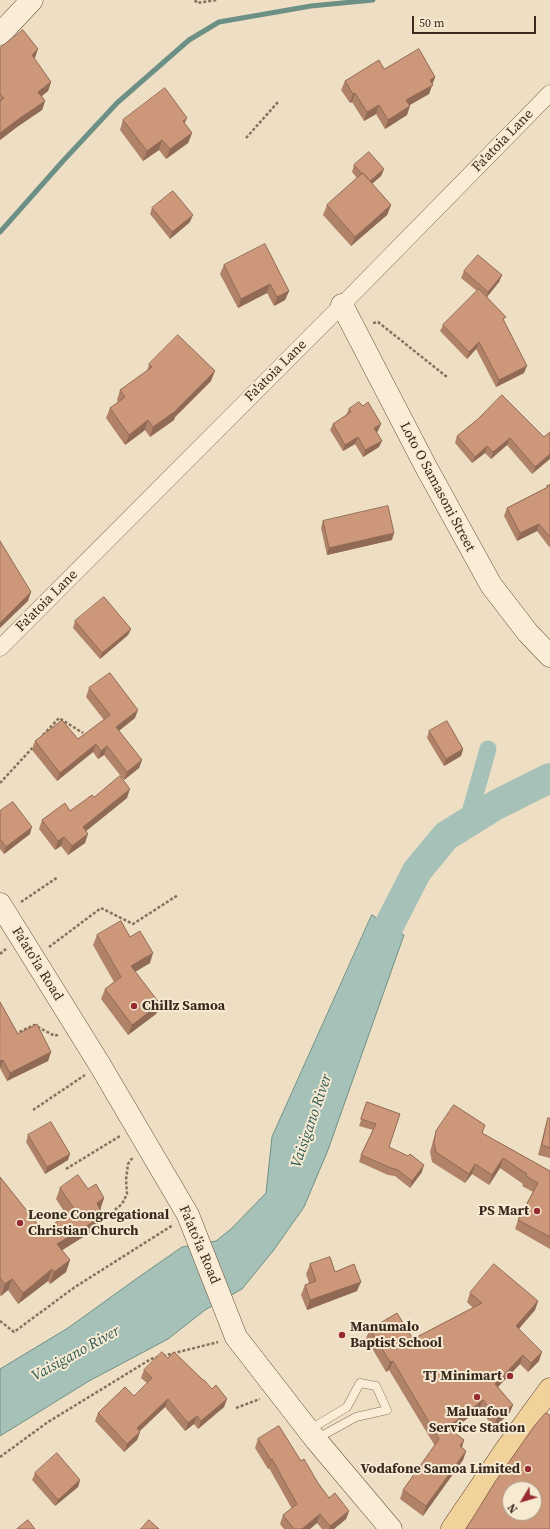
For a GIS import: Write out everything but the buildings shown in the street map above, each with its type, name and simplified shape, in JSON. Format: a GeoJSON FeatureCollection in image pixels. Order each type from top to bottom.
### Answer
{"type":"FeatureCollection","features":[{"type":"Feature","properties":{"kind":"main road"},"geometry":{"type":"LineString","coordinates":[[0,34],[32,0]]}},
{"type":"Feature","properties":{"kind":"main road","name":"Loto O Samasoni Street"},"geometry":{"type":"LineString","coordinates":[[342,306],[426,467],[491,585],[528,632],[550,656]]}},
{"type":"Feature","properties":{"kind":"main road","name":"Fa'ato'ia Road"},"geometry":{"type":"LineString","coordinates":[[3,908],[100,1065],[191,1220],[234,1332],[312,1435],[391,1529]]}},
{"type":"Feature","properties":{"kind":"main road"},"geometry":{"type":"LineString","coordinates":[[452,1529],[507,1448],[536,1414],[550,1389]]}},
{"type":"Feature","properties":{"kind":"street","name":"Fa'atoia Lane"},"geometry":{"type":"LineString","coordinates":[[0,648],[342,306],[550,93]]}},
{"type":"Feature","properties":{"kind":"lane"},"geometry":{"type":"LineString","coordinates":[[360,1383],[376,1386],[387,1410],[356,1417],[312,1435],[347,1407],[360,1383]]}},
{"type":"Feature","properties":{"kind":"path"},"geometry":{"type":"LineString","coordinates":[[195,0],[197,3],[217,0]]}},
{"type":"Feature","properties":{"kind":"path"},"geometry":{"type":"LineString","coordinates":[[246,138],[278,102]]}},
{"type":"Feature","properties":{"kind":"path"},"geometry":{"type":"LineString","coordinates":[[353,326],[378,322],[447,377]]}},
{"type":"Feature","properties":{"kind":"path"},"geometry":{"type":"LineString","coordinates":[[43,736],[59,718],[83,733]]}},
{"type":"Feature","properties":{"kind":"path"},"geometry":{"type":"LineString","coordinates":[[0,783],[38,742]]}},
{"type":"Feature","properties":{"kind":"path"},"geometry":{"type":"LineString","coordinates":[[3,908],[58,877]]}},
{"type":"Feature","properties":{"kind":"path"},"geometry":{"type":"LineString","coordinates":[[35,959],[101,908],[133,924],[178,895]]}},
{"type":"Feature","properties":{"kind":"path"},"geometry":{"type":"LineString","coordinates":[[14,1034],[34,1025],[55,1036],[74,1025]]}},
{"type":"Feature","properties":{"kind":"path"},"geometry":{"type":"LineString","coordinates":[[33,1110],[100,1065]]}},
{"type":"Feature","properties":{"kind":"path"},"geometry":{"type":"LineString","coordinates":[[66,1169],[136,1126]]}},
{"type":"Feature","properties":{"kind":"path"},"geometry":{"type":"LineString","coordinates":[[111,1213],[122,1204],[127,1194],[126,1180],[128,1164],[134,1155],[148,1146]]}},
{"type":"Feature","properties":{"kind":"path"},"geometry":{"type":"LineString","coordinates":[[0,1321],[14,1332],[75,1287],[191,1220]]}},
{"type":"Feature","properties":{"kind":"path"},"geometry":{"type":"LineString","coordinates":[[0,1457],[48,1422],[151,1359],[234,1332]]}},
{"type":"Feature","properties":{"kind":"path"},"geometry":{"type":"LineString","coordinates":[[236,1408],[279,1392]]}},
{"type":"Feature","properties":{"kind":"water"},"geometry":{"type":"Polygon","coordinates":[[[372,915],[404,935],[328,1150],[304,1207],[273,1251],[242,1289],[205,1310],[168,1339],[89,1381],[0,1436],[0,1369],[68,1328],[182,1247],[216,1241],[231,1229],[266,1193],[272,1137],[372,915]]]}},
{"type":"Feature","properties":{"kind":"waterway"},"geometry":{"type":"LineString","coordinates":[[0,232],[117,103],[189,40],[219,22],[311,6],[373,0]]}},
{"type":"Feature","properties":{"kind":"waterway"},"geometry":{"type":"LineString","coordinates":[[467,823],[488,749]]}},
{"type":"Feature","properties":{"kind":"waterway","name":"Vaisigano River"},"geometry":{"type":"LineString","coordinates":[[371,964],[376,951],[417,871],[446,836],[496,805],[550,778]]}},
{"type":"Feature","properties":{"kind":"place","name":"Chillz Samoa"},"geometry":{"type":"Point","coordinates":[134,1006]}},
{"type":"Feature","properties":{"kind":"place","name":"PS Mart"},"geometry":{"type":"Point","coordinates":[537,1211]}},
{"type":"Feature","properties":{"kind":"place","name":"Leone Congregational Christian Church"},"geometry":{"type":"Point","coordinates":[20,1223]}},
{"type":"Feature","properties":{"kind":"place","name":"Manumalo Baptist School"},"geometry":{"type":"Point","coordinates":[342,1335]}},
{"type":"Feature","properties":{"kind":"place","name":"TJ Minimart"},"geometry":{"type":"Point","coordinates":[510,1376]}},
{"type":"Feature","properties":{"kind":"place","name":"Maluafou Service Station"},"geometry":{"type":"Point","coordinates":[477,1397]}},
{"type":"Feature","properties":{"kind":"place","name":"Vodafone Samoa Limited"},"geometry":{"type":"Point","coordinates":[528,1469]}}]}
